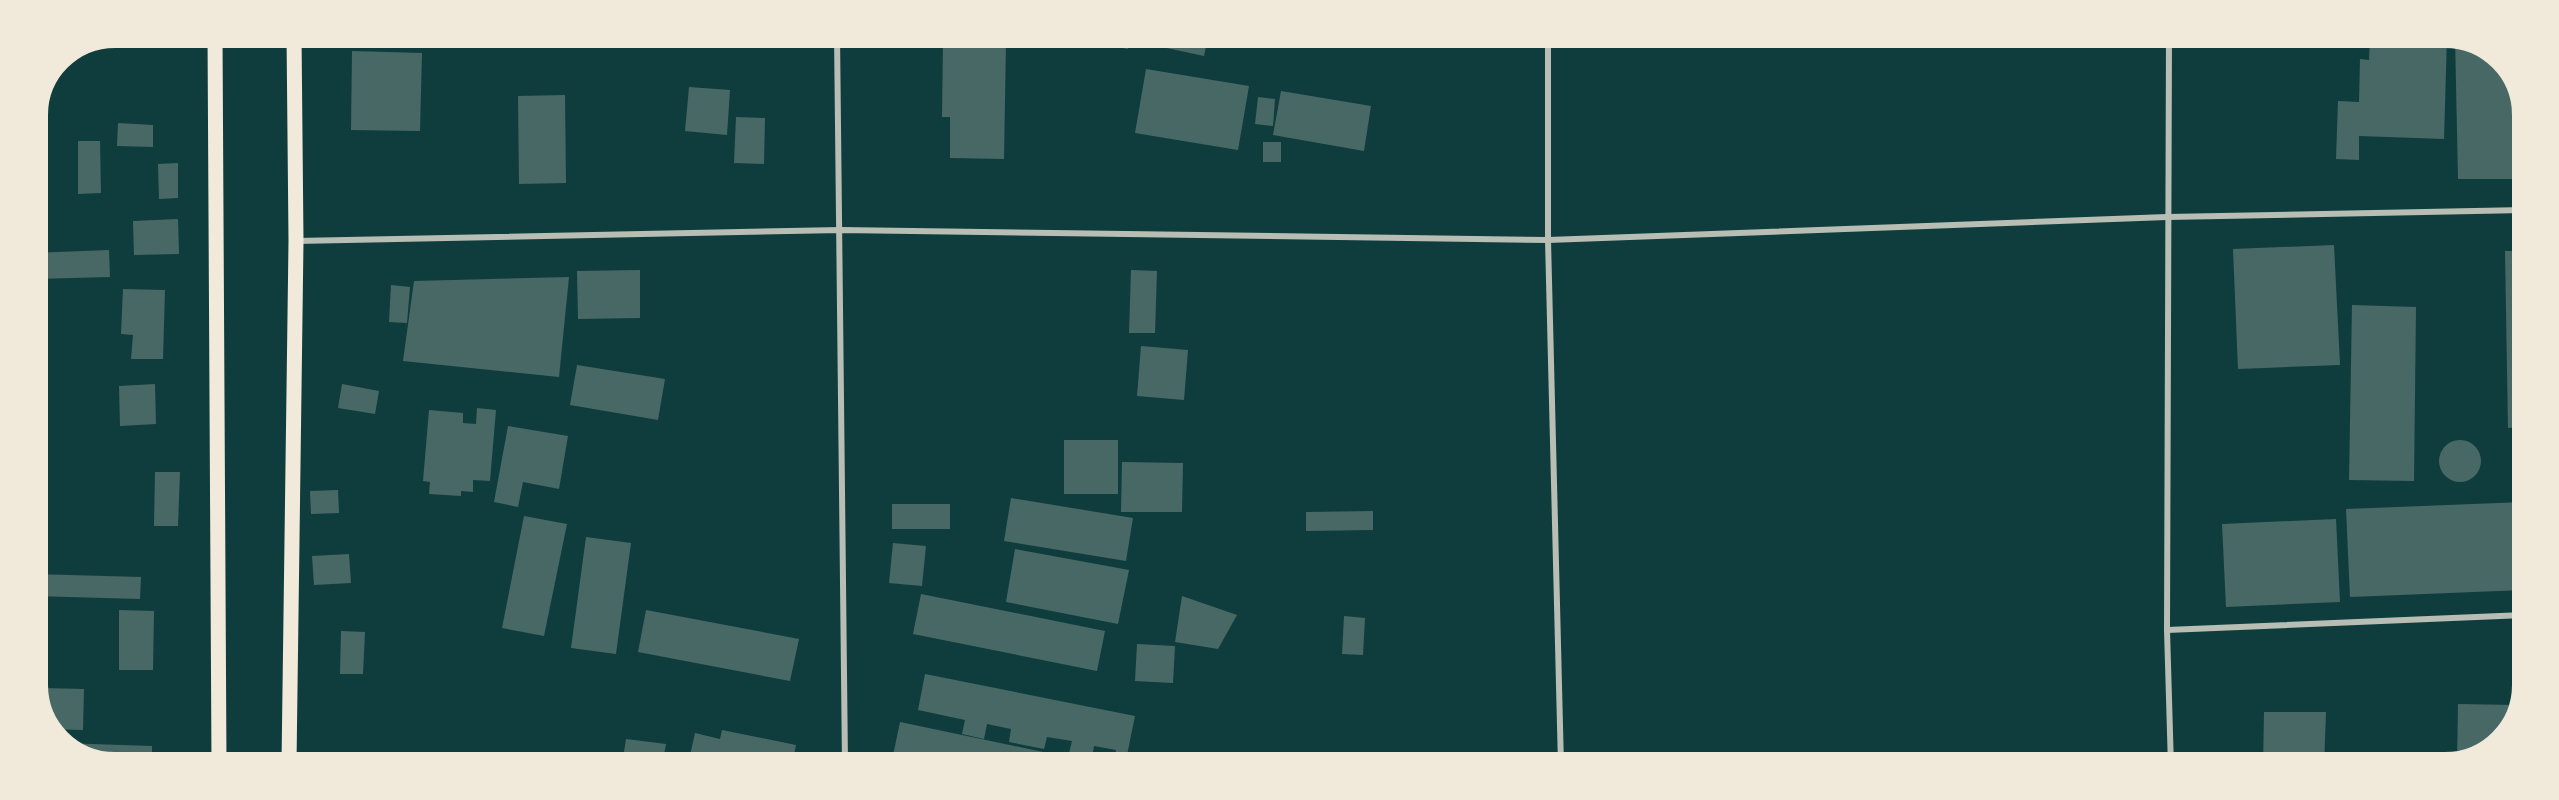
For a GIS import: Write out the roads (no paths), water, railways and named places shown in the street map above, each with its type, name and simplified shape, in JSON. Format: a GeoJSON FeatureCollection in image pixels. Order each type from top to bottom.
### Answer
{"type":"FeatureCollection","features":[{"type":"Feature","properties":{"kind":"main road"},"geometry":{"type":"LineString","coordinates":[[215,43],[219,756]]}},
{"type":"Feature","properties":{"kind":"main road"},"geometry":{"type":"LineString","coordinates":[[290,756],[296,241],[294,43]]}},
{"type":"Feature","properties":{"kind":"street"},"geometry":{"type":"LineString","coordinates":[[837,43],[844,756]]}},
{"type":"Feature","properties":{"kind":"street"},"geometry":{"type":"LineString","coordinates":[[1548,43],[1548,240],[1561,756]]}},
{"type":"Feature","properties":{"kind":"street"},"geometry":{"type":"LineString","coordinates":[[2169,43],[2167,630],[2171,756]]}},
{"type":"Feature","properties":{"kind":"street"},"geometry":{"type":"LineString","coordinates":[[296,241],[840,230],[1548,240],[2167,217],[2515,210]]}},
{"type":"Feature","properties":{"kind":"street"},"geometry":{"type":"LineString","coordinates":[[2167,630],[2516,615]]}}]}
